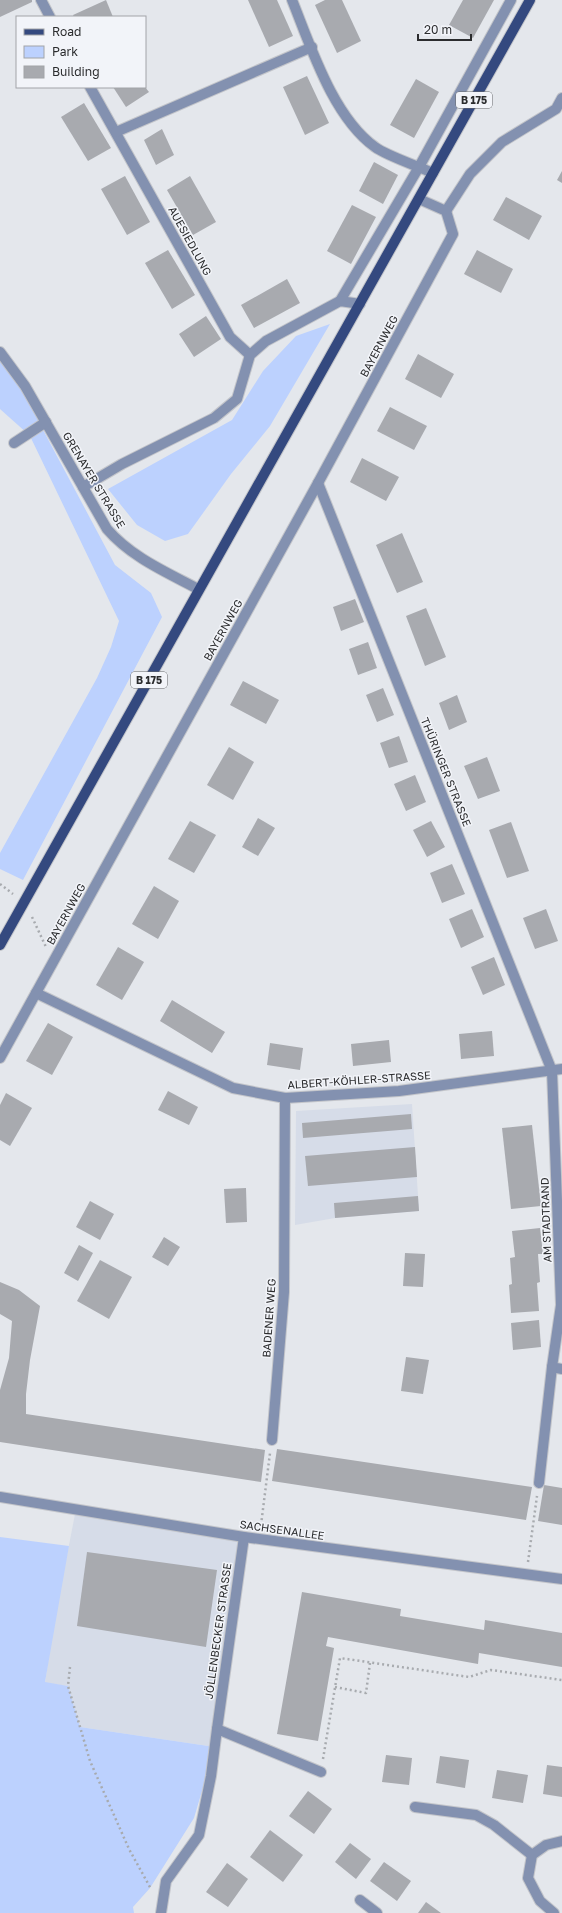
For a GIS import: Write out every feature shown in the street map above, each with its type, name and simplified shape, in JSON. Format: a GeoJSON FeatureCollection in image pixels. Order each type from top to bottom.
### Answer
{"type":"FeatureCollection","features":[{"type":"Feature","properties":{"kind":"main road","name":"B 175"},"geometry":{"type":"LineString","coordinates":[[0,945],[74,816],[198,590],[530,0]]}},
{"type":"Feature","properties":{"kind":"street"},"geometry":{"type":"LineString","coordinates":[[40,0],[49,16]]}},
{"type":"Feature","properties":{"kind":"street"},"geometry":{"type":"LineString","coordinates":[[292,0],[338,106],[356,130],[376,148],[433,173]]}},
{"type":"Feature","properties":{"kind":"street"},"geometry":{"type":"LineString","coordinates":[[83,487],[122,464],[214,418],[237,399],[250,355],[266,341],[340,301],[419,167],[511,0]]}},
{"type":"Feature","properties":{"kind":"street"},"geometry":{"type":"LineString","coordinates":[[116,132],[312,47]]}},
{"type":"Feature","properties":{"kind":"street","name":"AUESIEDLUNG"},"geometry":{"type":"LineString","coordinates":[[91,88],[230,337],[250,355]]}},
{"type":"Feature","properties":{"kind":"street"},"geometry":{"type":"LineString","coordinates":[[419,199],[446,211],[470,174],[502,142],[556,109],[562,98]]}},
{"type":"Feature","properties":{"kind":"street","name":"BAYERNWEG"},"geometry":{"type":"LineString","coordinates":[[0,1058],[318,483],[453,234],[446,211]]}},
{"type":"Feature","properties":{"kind":"street"},"geometry":{"type":"LineString","coordinates":[[340,301],[360,304]]}},
{"type":"Feature","properties":{"kind":"street","name":"GRENAYER STRASSE"},"geometry":{"type":"LineString","coordinates":[[0,352],[25,386],[107,529],[119,543],[134,554],[198,590]]}},
{"type":"Feature","properties":{"kind":"street"},"geometry":{"type":"LineString","coordinates":[[14,443],[46,422]]}},
{"type":"Feature","properties":{"kind":"street","name":"THÜRINGER STRASSE"},"geometry":{"type":"LineString","coordinates":[[318,483],[557,1070]]}},
{"type":"Feature","properties":{"kind":"street","name":"ALBERT-KÖHLER-STRASSE"},"geometry":{"type":"LineString","coordinates":[[36,993],[233,1088],[285,1098],[399,1092],[557,1070]]}},
{"type":"Feature","properties":{"kind":"street","name":"AM STADTRAND"},"geometry":{"type":"LineString","coordinates":[[539,1483],[557,1368],[561,1305],[557,1070]]}},
{"type":"Feature","properties":{"kind":"street","name":"BADENER WEG"},"geometry":{"type":"LineString","coordinates":[[272,1440],[284,1292],[285,1098]]}},
{"type":"Feature","properties":{"kind":"street","name":"SACHSENALLEE"},"geometry":{"type":"LineString","coordinates":[[0,1496],[244,1537],[562,1579]]}},
{"type":"Feature","properties":{"kind":"street","name":"JÖLLENBECKER STRASSE"},"geometry":{"type":"LineString","coordinates":[[162,1912],[166,1881],[199,1834],[211,1776],[244,1537]]}},
{"type":"Feature","properties":{"kind":"street"},"geometry":{"type":"LineString","coordinates":[[217,1729],[321,1772]]}},
{"type":"Feature","properties":{"kind":"street"},"geometry":{"type":"LineString","coordinates":[[415,1807],[476,1815],[494,1825],[532,1855]]}},
{"type":"Feature","properties":{"kind":"street"},"geometry":{"type":"LineString","coordinates":[[554,1913],[540,1901],[528,1878],[532,1855],[546,1845],[562,1841]]}},
{"type":"Feature","properties":{"kind":"street"},"geometry":{"type":"LineString","coordinates":[[360,1900],[377,1913]]}},
{"type":"Feature","properties":{"kind":"street"},"geometry":{"type":"LineString","coordinates":[[559,1913],[562,1909]]}},
{"type":"Feature","properties":{"kind":"path"},"geometry":{"type":"LineString","coordinates":[[260,1539],[272,1440]]}},
{"type":"Feature","properties":{"kind":"path"},"geometry":{"type":"LineString","coordinates":[[527,1574],[539,1483]]}},
{"type":"Feature","properties":{"kind":"path"},"geometry":{"type":"LineString","coordinates":[[321,1772],[340,1658],[469,1677],[492,1670],[562,1680]]}},
{"type":"Feature","properties":{"kind":"path"},"geometry":{"type":"LineString","coordinates":[[335,1687],[366,1693],[370,1662]]}},
{"type":"Feature","properties":{"kind":"path"},"geometry":{"type":"LineString","coordinates":[[70,1667],[68,1686],[90,1761],[129,1849],[162,1912]]}},
{"type":"Feature","properties":{"kind":"shaded area"},"geometry":{"type":"Polygon","coordinates":[[[412,1104],[419,1211],[335,1218],[295,1225],[296,1111],[412,1104]]]}},
{"type":"Feature","properties":{"kind":"shaded area"},"geometry":{"type":"Polygon","coordinates":[[[76,1509],[244,1537],[215,1747],[80,1727],[68,1686],[45,1683],[54,1622],[76,1509]]]}},
{"type":"Feature","properties":{"kind":"green space"},"geometry":{"type":"Polygon","coordinates":[[[330,324],[270,426],[231,474],[188,534],[165,541],[137,525],[108,489],[232,420],[263,371],[296,336],[330,324]]]}},
{"type":"Feature","properties":{"kind":"green space"},"geometry":{"type":"Polygon","coordinates":[[[0,352],[46,422],[28,434],[0,409],[0,352]]]}},
{"type":"Feature","properties":{"kind":"green space"},"geometry":{"type":"Polygon","coordinates":[[[42,428],[115,565],[151,593],[162,617],[23,880],[0,869],[0,853],[97,678],[111,647],[119,621],[30,436],[42,428]]]}},
{"type":"Feature","properties":{"kind":"green space"},"geometry":{"type":"Polygon","coordinates":[[[0,1537],[69,1546],[45,1682],[68,1686],[80,1727],[215,1747],[194,1818],[150,1888],[133,1907],[134,1913],[0,1913],[0,1537]]]}},
{"type":"Feature","properties":{"kind":"building"},"geometry":{"type":"Polygon","coordinates":[[[0,0],[32,0],[32,2],[0,17],[0,0]]]}},
{"type":"Feature","properties":{"kind":"building"},"geometry":{"type":"Polygon","coordinates":[[[106,0],[113,16],[74,16],[106,0]]]}},
{"type":"Feature","properties":{"kind":"building"},"geometry":{"type":"Polygon","coordinates":[[[248,0],[277,0],[293,36],[269,47],[248,0]]]}},
{"type":"Feature","properties":{"kind":"building"},"geometry":{"type":"Polygon","coordinates":[[[325,0],[342,0],[361,41],[337,53],[315,5],[325,0]]]}},
{"type":"Feature","properties":{"kind":"building"},"geometry":{"type":"Polygon","coordinates":[[[463,0],[494,0],[473,38],[449,25],[463,0]]]}},
{"type":"Feature","properties":{"kind":"building"},"geometry":{"type":"Polygon","coordinates":[[[307,76],[329,123],[305,135],[283,87],[307,76]]]}},
{"type":"Feature","properties":{"kind":"building"},"geometry":{"type":"Polygon","coordinates":[[[416,79],[439,92],[414,138],[390,125],[416,79]]]}},
{"type":"Feature","properties":{"kind":"building"},"geometry":{"type":"Polygon","coordinates":[[[114,88],[146,88],[149,92],[126,107],[114,88]]]}},
{"type":"Feature","properties":{"kind":"building"},"geometry":{"type":"Polygon","coordinates":[[[84,103],[111,148],[88,161],[61,117],[84,103]]]}},
{"type":"Feature","properties":{"kind":"building"},"geometry":{"type":"Polygon","coordinates":[[[162,129],[174,155],[156,165],[144,140],[162,129]]]}},
{"type":"Feature","properties":{"kind":"building"},"geometry":{"type":"Polygon","coordinates":[[[374,162],[398,175],[383,204],[359,191],[374,162]]]}},
{"type":"Feature","properties":{"kind":"building"},"geometry":{"type":"Polygon","coordinates":[[[562,171],[562,183],[557,180],[562,171]]]}},
{"type":"Feature","properties":{"kind":"building"},"geometry":{"type":"Polygon","coordinates":[[[125,176],[150,222],[127,235],[101,189],[125,176]]]}},
{"type":"Feature","properties":{"kind":"building"},"geometry":{"type":"Polygon","coordinates":[[[190,176],[216,222],[193,235],[167,190],[190,176]]]}},
{"type":"Feature","properties":{"kind":"building"},"geometry":{"type":"Polygon","coordinates":[[[506,197],[542,216],[529,240],[493,220],[506,197]]]}},
{"type":"Feature","properties":{"kind":"building"},"geometry":{"type":"Polygon","coordinates":[[[352,205],[376,217],[351,264],[327,251],[352,205]]]}},
{"type":"Feature","properties":{"kind":"building"},"geometry":{"type":"Polygon","coordinates":[[[168,250],[195,295],[172,309],[145,263],[168,250]]]}},
{"type":"Feature","properties":{"kind":"building"},"geometry":{"type":"Polygon","coordinates":[[[477,250],[513,269],[501,293],[464,274],[477,250]]]}},
{"type":"Feature","properties":{"kind":"building"},"geometry":{"type":"Polygon","coordinates":[[[287,279],[300,303],[254,328],[241,305],[287,279]]]}},
{"type":"Feature","properties":{"kind":"building"},"geometry":{"type":"Polygon","coordinates":[[[206,316],[221,339],[194,357],[179,334],[206,316]]]}},
{"type":"Feature","properties":{"kind":"building"},"geometry":{"type":"Polygon","coordinates":[[[418,354],[454,374],[441,398],[405,379],[418,354]]]}},
{"type":"Feature","properties":{"kind":"building"},"geometry":{"type":"Polygon","coordinates":[[[390,407],[427,426],[414,450],[377,431],[390,407]]]}},
{"type":"Feature","properties":{"kind":"building"},"geometry":{"type":"Polygon","coordinates":[[[362,458],[399,477],[386,501],[350,482],[362,458]]]}},
{"type":"Feature","properties":{"kind":"building"},"geometry":{"type":"Polygon","coordinates":[[[402,533],[423,582],[397,593],[376,545],[402,533]]]}},
{"type":"Feature","properties":{"kind":"building"},"geometry":{"type":"Polygon","coordinates":[[[355,599],[364,622],[341,631],[333,607],[355,599]]]}},
{"type":"Feature","properties":{"kind":"building"},"geometry":{"type":"Polygon","coordinates":[[[426,608],[446,657],[425,666],[406,616],[426,608]]]}},
{"type":"Feature","properties":{"kind":"building"},"geometry":{"type":"Polygon","coordinates":[[[368,642],[377,668],[358,675],[349,649],[368,642]]]}},
{"type":"Feature","properties":{"kind":"building"},"geometry":{"type":"Polygon","coordinates":[[[243,681],[279,700],[266,724],[230,705],[243,681]]]}},
{"type":"Feature","properties":{"kind":"building"},"geometry":{"type":"Polygon","coordinates":[[[383,688],[394,715],[377,722],[366,695],[383,688]]]}},
{"type":"Feature","properties":{"kind":"building"},"geometry":{"type":"Polygon","coordinates":[[[457,695],[467,722],[449,730],[439,703],[457,695]]]}},
{"type":"Feature","properties":{"kind":"building"},"geometry":{"type":"Polygon","coordinates":[[[399,736],[408,762],[389,768],[380,743],[399,736]]]}},
{"type":"Feature","properties":{"kind":"building"},"geometry":{"type":"Polygon","coordinates":[[[229,747],[254,762],[233,800],[207,785],[229,747]]]}},
{"type":"Feature","properties":{"kind":"building"},"geometry":{"type":"Polygon","coordinates":[[[487,757],[500,791],[478,799],[464,766],[487,757]]]}},
{"type":"Feature","properties":{"kind":"building"},"geometry":{"type":"Polygon","coordinates":[[[415,775],[426,802],[406,811],[394,784],[415,775]]]}},
{"type":"Feature","properties":{"kind":"building"},"geometry":{"type":"Polygon","coordinates":[[[258,818],[275,828],[258,856],[242,847],[258,818]]]}},
{"type":"Feature","properties":{"kind":"building"},"geometry":{"type":"Polygon","coordinates":[[[190,821],[216,835],[194,873],[168,859],[190,821]]]}},
{"type":"Feature","properties":{"kind":"building"},"geometry":{"type":"Polygon","coordinates":[[[431,821],[445,847],[427,857],[413,830],[431,821]]]}},
{"type":"Feature","properties":{"kind":"building"},"geometry":{"type":"Polygon","coordinates":[[[511,822],[529,871],[507,878],[489,830],[511,822]]]}},
{"type":"Feature","properties":{"kind":"building"},"geometry":{"type":"Polygon","coordinates":[[[452,864],[465,894],[442,903],[430,873],[452,864]]]}},
{"type":"Feature","properties":{"kind":"building"},"geometry":{"type":"Polygon","coordinates":[[[154,886],[179,901],[158,939],[132,924],[154,886]]]}},
{"type":"Feature","properties":{"kind":"building"},"geometry":{"type":"Polygon","coordinates":[[[472,909],[484,937],[461,948],[449,919],[472,909]]]}},
{"type":"Feature","properties":{"kind":"building"},"geometry":{"type":"Polygon","coordinates":[[[546,909],[558,941],[535,949],[523,918],[546,909]]]}},
{"type":"Feature","properties":{"kind":"building"},"geometry":{"type":"Polygon","coordinates":[[[118,947],[144,962],[122,1000],[96,985],[118,947]]]}},
{"type":"Feature","properties":{"kind":"building"},"geometry":{"type":"Polygon","coordinates":[[[494,957],[505,985],[483,995],[471,967],[494,957]]]}},
{"type":"Feature","properties":{"kind":"building"},"geometry":{"type":"Polygon","coordinates":[[[172,1000],[225,1032],[212,1053],[160,1021],[172,1000]]]}},
{"type":"Feature","properties":{"kind":"building"},"geometry":{"type":"Polygon","coordinates":[[[48,1023],[73,1037],[52,1075],[26,1061],[48,1023]]]}},
{"type":"Feature","properties":{"kind":"building"},"geometry":{"type":"Polygon","coordinates":[[[492,1031],[494,1056],[461,1059],[459,1034],[492,1031]]]}},
{"type":"Feature","properties":{"kind":"building"},"geometry":{"type":"Polygon","coordinates":[[[389,1040],[391,1062],[353,1066],[351,1044],[389,1040]]]}},
{"type":"Feature","properties":{"kind":"building"},"geometry":{"type":"Polygon","coordinates":[[[270,1043],[303,1048],[300,1070],[267,1065],[270,1043]]]}},
{"type":"Feature","properties":{"kind":"building"},"geometry":{"type":"Polygon","coordinates":[[[168,1091],[198,1107],[189,1125],[158,1110],[168,1091]]]}},
{"type":"Feature","properties":{"kind":"building"},"geometry":{"type":"Polygon","coordinates":[[[6,1093],[32,1108],[10,1146],[0,1140],[0,1105],[6,1093]]]}},
{"type":"Feature","properties":{"kind":"building"},"geometry":{"type":"Polygon","coordinates":[[[411,1114],[412,1129],[303,1138],[302,1123],[411,1114]]]}},
{"type":"Feature","properties":{"kind":"building"},"geometry":{"type":"Polygon","coordinates":[[[532,1125],[541,1206],[511,1209],[502,1128],[532,1125]]]}},
{"type":"Feature","properties":{"kind":"building"},"geometry":{"type":"Polygon","coordinates":[[[415,1147],[417,1177],[308,1186],[305,1156],[415,1147]]]}},
{"type":"Feature","properties":{"kind":"building"},"geometry":{"type":"Polygon","coordinates":[[[246,1188],[247,1222],[226,1223],[224,1189],[246,1188]]]}},
{"type":"Feature","properties":{"kind":"building"},"geometry":{"type":"Polygon","coordinates":[[[418,1196],[419,1211],[335,1218],[334,1203],[418,1196]]]}},
{"type":"Feature","properties":{"kind":"building"},"geometry":{"type":"Polygon","coordinates":[[[90,1201],[114,1214],[100,1240],[76,1227],[90,1201]]]}},
{"type":"Feature","properties":{"kind":"building"},"geometry":{"type":"Polygon","coordinates":[[[540,1228],[543,1254],[538,1254],[540,1282],[537,1283],[539,1311],[511,1313],[509,1285],[512,1284],[510,1258],[515,1257],[512,1231],[540,1228]]]}},
{"type":"Feature","properties":{"kind":"building"},"geometry":{"type":"Polygon","coordinates":[[[164,1237],[180,1247],[168,1266],[152,1257],[164,1237]]]}},
{"type":"Feature","properties":{"kind":"building"},"geometry":{"type":"Polygon","coordinates":[[[79,1245],[93,1253],[78,1281],[64,1273],[79,1245]]]}},
{"type":"Feature","properties":{"kind":"building"},"geometry":{"type":"Polygon","coordinates":[[[405,1253],[425,1254],[423,1287],[403,1286],[405,1253]]]}},
{"type":"Feature","properties":{"kind":"building"},"geometry":{"type":"Polygon","coordinates":[[[100,1260],[132,1277],[109,1319],[77,1301],[100,1260]]]}},
{"type":"Feature","properties":{"kind":"building"},"geometry":{"type":"Polygon","coordinates":[[[0,1282],[19,1290],[40,1306],[30,1360],[26,1394],[26,1414],[265,1450],[261,1482],[0,1442],[0,1390],[9,1358],[12,1321],[0,1314],[0,1282]]]}},
{"type":"Feature","properties":{"kind":"building"},"geometry":{"type":"Polygon","coordinates":[[[539,1320],[541,1347],[513,1350],[511,1323],[539,1320]]]}},
{"type":"Feature","properties":{"kind":"building"},"geometry":{"type":"Polygon","coordinates":[[[406,1357],[429,1360],[423,1394],[401,1391],[406,1357]]]}},
{"type":"Feature","properties":{"kind":"building"},"geometry":{"type":"Polygon","coordinates":[[[277,1449],[532,1487],[526,1520],[272,1481],[277,1449]]]}},
{"type":"Feature","properties":{"kind":"building"},"geometry":{"type":"Polygon","coordinates":[[[544,1485],[562,1488],[562,1525],[538,1521],[544,1485]]]}},
{"type":"Feature","properties":{"kind":"building"},"geometry":{"type":"Polygon","coordinates":[[[87,1552],[217,1570],[206,1647],[77,1626],[87,1552]]]}},
{"type":"Feature","properties":{"kind":"building"},"geometry":{"type":"Polygon","coordinates":[[[302,1592],[401,1609],[400,1616],[484,1630],[485,1620],[562,1633],[562,1667],[479,1653],[478,1664],[328,1637],[326,1646],[334,1648],[318,1741],[277,1734],[302,1592]]]}},
{"type":"Feature","properties":{"kind":"building"},"geometry":{"type":"Polygon","coordinates":[[[386,1755],[412,1758],[409,1785],[382,1782],[386,1755]]]}},
{"type":"Feature","properties":{"kind":"building"},"geometry":{"type":"Polygon","coordinates":[[[440,1756],[469,1760],[465,1788],[436,1783],[440,1756]]]}},
{"type":"Feature","properties":{"kind":"building"},"geometry":{"type":"Polygon","coordinates":[[[547,1765],[562,1767],[562,1797],[543,1794],[547,1765]]]}},
{"type":"Feature","properties":{"kind":"building"},"geometry":{"type":"Polygon","coordinates":[[[497,1770],[528,1775],[523,1803],[492,1798],[497,1770]]]}},
{"type":"Feature","properties":{"kind":"building"},"geometry":{"type":"Polygon","coordinates":[[[308,1791],[332,1809],[314,1834],[289,1816],[308,1791]]]}},
{"type":"Feature","properties":{"kind":"building"},"geometry":{"type":"Polygon","coordinates":[[[270,1830],[303,1855],[283,1882],[250,1857],[270,1830]]]}},
{"type":"Feature","properties":{"kind":"building"},"geometry":{"type":"Polygon","coordinates":[[[350,1843],[371,1859],[356,1879],[335,1862],[350,1843]]]}},
{"type":"Feature","properties":{"kind":"building"},"geometry":{"type":"Polygon","coordinates":[[[384,1862],[411,1881],[397,1901],[370,1881],[384,1862]]]}},
{"type":"Feature","properties":{"kind":"building"},"geometry":{"type":"Polygon","coordinates":[[[227,1863],[248,1879],[228,1907],[206,1892],[227,1863]]]}},
{"type":"Feature","properties":{"kind":"building"},"geometry":{"type":"Polygon","coordinates":[[[426,1902],[441,1913],[418,1913],[426,1902]]]}}]}
